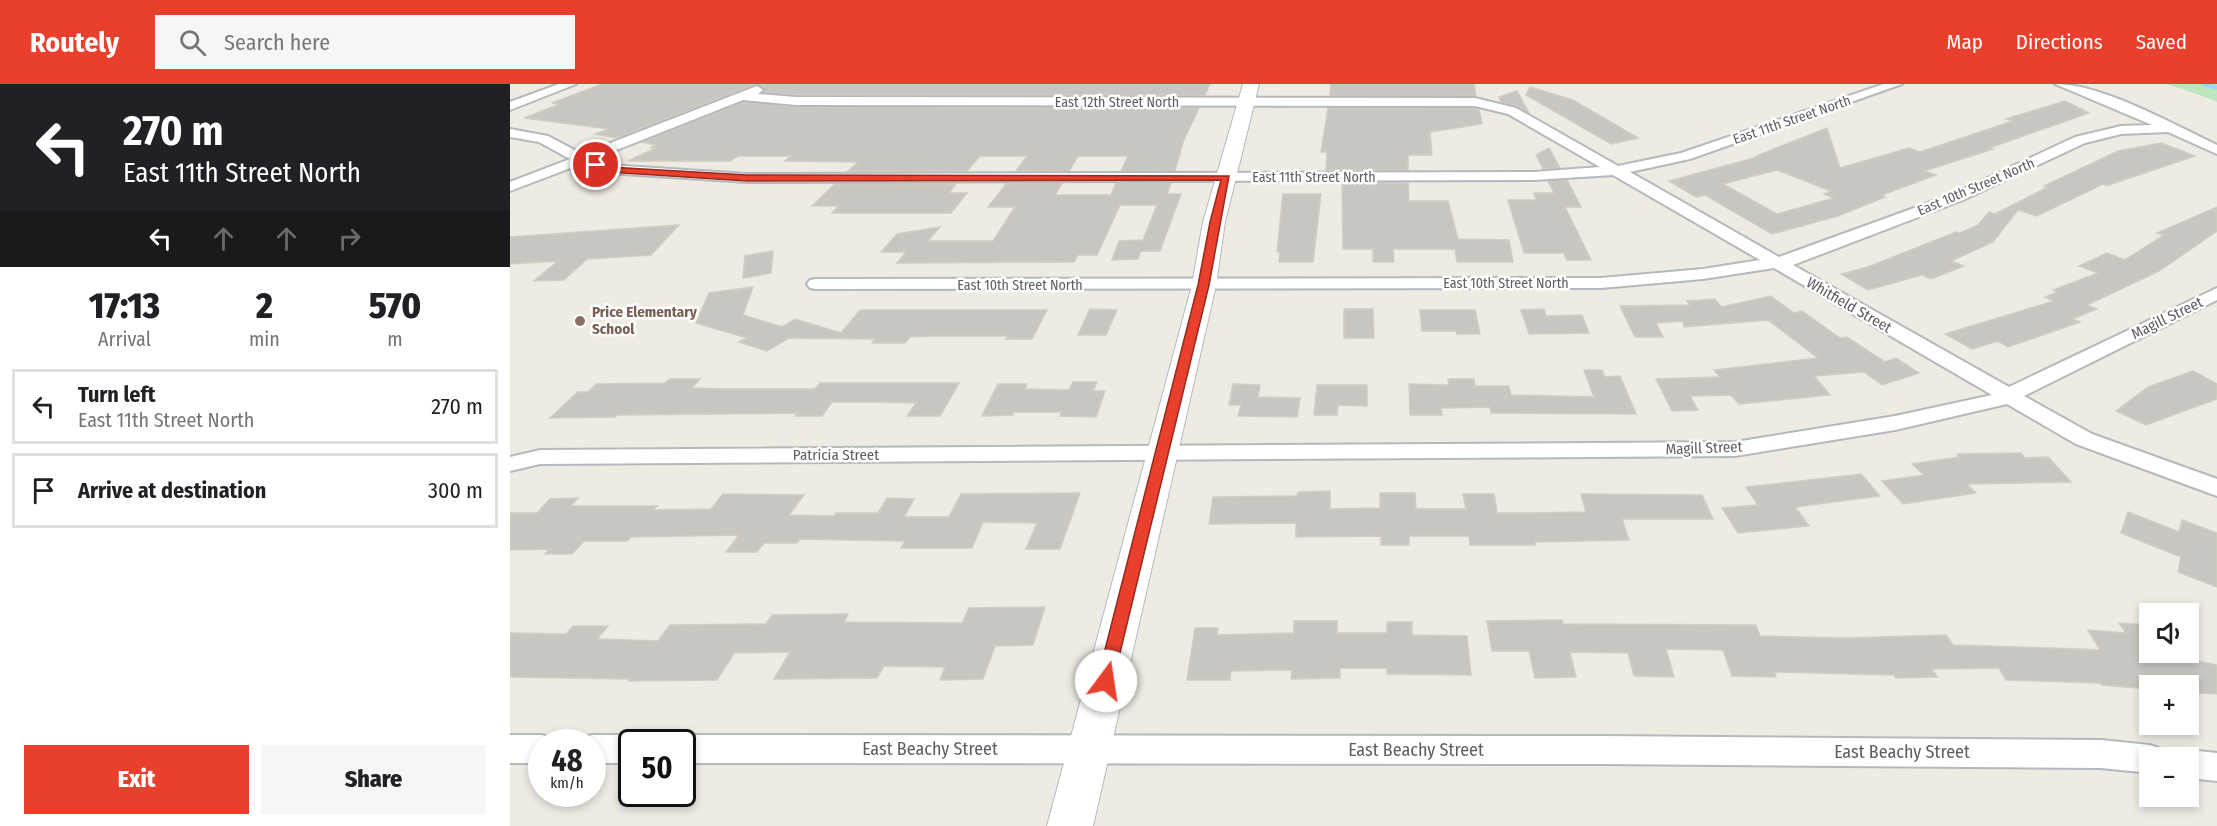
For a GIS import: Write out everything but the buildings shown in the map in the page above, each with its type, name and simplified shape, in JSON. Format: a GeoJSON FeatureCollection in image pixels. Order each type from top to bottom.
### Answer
{"type":"FeatureCollection","features":[{"type":"Feature","properties":{"kind":"main road"},"geometry":{"type":"LineString","coordinates":[[1070,826],[1204,285],[1214,222],[1248,93]]}},
{"type":"Feature","properties":{"kind":"street"},"geometry":{"type":"LineString","coordinates":[[510,106],[570,84]]}},
{"type":"Feature","properties":{"kind":"street"},"geometry":{"type":"LineString","coordinates":[[510,187],[583,160],[768,84]]}},
{"type":"Feature","properties":{"kind":"street"},"geometry":{"type":"LineString","coordinates":[[1863,84],[1881,89]]}},
{"type":"Feature","properties":{"kind":"street","name":"East 11th Street North"},"geometry":{"type":"LineString","coordinates":[[510,133],[543,139],[583,160],[608,169],[747,178],[1534,176],[1617,170],[1685,156],[1896,84]]}},
{"type":"Feature","properties":{"kind":"street"},"geometry":{"type":"LineString","coordinates":[[2061,84],[2118,104],[2217,150]]}},
{"type":"Feature","properties":{"kind":"street","name":"East 12th Street North"},"geometry":{"type":"LineString","coordinates":[[743,96],[796,101],[1248,93],[1490,104]]}},
{"type":"Feature","properties":{"kind":"street","name":"Whitfield Street"},"geometry":{"type":"LineString","coordinates":[[1490,104],[1512,111],[1617,170],[2084,439],[2217,488]]}},
{"type":"Feature","properties":{"kind":"street","name":"East 10th Street North"},"geometry":{"type":"LineString","coordinates":[[816,284],[1601,283],[1703,274],[1788,261],[1958,197],[2080,140],[2121,130],[2169,128]]}},
{"type":"Feature","properties":{"kind":"street","name":"Magill Street"},"geometry":{"type":"LineString","coordinates":[[1162,453],[1735,449],[1895,423],[2006,396],[2217,293]]}},
{"type":"Feature","properties":{"kind":"street","name":"Patricia Street"},"geometry":{"type":"LineString","coordinates":[[510,464],[540,457],[1162,453]]}},
{"type":"Feature","properties":{"kind":"street"},"geometry":{"type":"LineString","coordinates":[[510,749],[528,749]]}},
{"type":"Feature","properties":{"kind":"street","name":"East Beachy Street"},"geometry":{"type":"LineString","coordinates":[[696,749],[2077,754],[2139,758]]}},
{"type":"Feature","properties":{"kind":"street"},"geometry":{"type":"LineString","coordinates":[[2199,765],[2217,767]]}},
{"type":"Feature","properties":{"kind":"green space"},"geometry":{"type":"Polygon","coordinates":[[[2167,84],[2217,84],[2217,102],[2211,99],[2167,84]]]}},
{"type":"Feature","properties":{"kind":"waterway"},"geometry":{"type":"LineString","coordinates":[[2204,84],[2217,88]]}},
{"type":"Feature","properties":{"kind":"place","name":"Price Elementary School"},"geometry":{"type":"Point","coordinates":[580,321]}},
{"type":"Feature","properties":{"kind":"route"},"geometry":{"type":"LineString","coordinates":[[596,165],[608,169],[747,178],[1226,177],[1214,222],[1204,285],[1106,681]]}}]}
